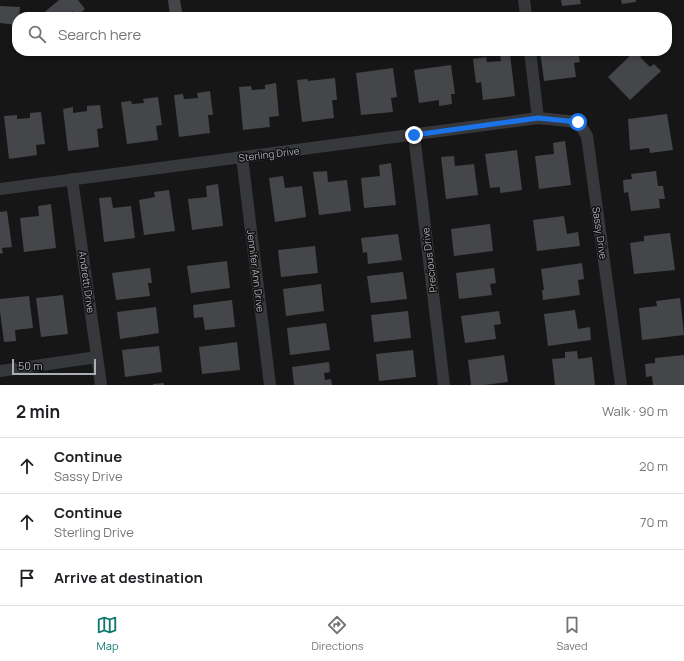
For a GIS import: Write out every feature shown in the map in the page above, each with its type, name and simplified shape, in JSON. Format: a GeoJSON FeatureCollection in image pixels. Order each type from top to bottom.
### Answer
{"type":"FeatureCollection","features":[{"type":"Feature","properties":{"kind":"street"},"geometry":{"type":"LineString","coordinates":[[524,0],[526,12]]}},
{"type":"Feature","properties":{"kind":"street"},"geometry":{"type":"LineString","coordinates":[[531,56],[538,118]]}},
{"type":"Feature","properties":{"kind":"street","name":"Sterling Drive"},"geometry":{"type":"LineString","coordinates":[[0,189],[538,118]]}},
{"type":"Feature","properties":{"kind":"street","name":"Sassy Drive"},"geometry":{"type":"LineString","coordinates":[[538,118],[578,122],[586,136],[621,385]]}},
{"type":"Feature","properties":{"kind":"street","name":"Precious Drive"},"geometry":{"type":"LineString","coordinates":[[414,135],[444,385]]}},
{"type":"Feature","properties":{"kind":"street","name":"Jennifer Ann Drive"},"geometry":{"type":"LineString","coordinates":[[242,157],[270,385]]}},
{"type":"Feature","properties":{"kind":"street","name":"Andretti Drive"},"geometry":{"type":"LineString","coordinates":[[72,179],[101,385]]}},
{"type":"Feature","properties":{"kind":"street"},"geometry":{"type":"LineString","coordinates":[[0,371],[97,357]]}},
{"type":"Feature","properties":{"kind":"building"},"geometry":{"type":"Polygon","coordinates":[[[59,0],[78,0],[85,9],[82,12],[45,12],[59,0]]]}},
{"type":"Feature","properties":{"kind":"building"},"geometry":{"type":"Polygon","coordinates":[[[168,0],[180,0],[182,12],[169,12],[168,0]]]}},
{"type":"Feature","properties":{"kind":"building"},"geometry":{"type":"Polygon","coordinates":[[[561,0],[580,0],[581,4],[562,6],[561,0]]]}},
{"type":"Feature","properties":{"kind":"building"},"geometry":{"type":"Polygon","coordinates":[[[621,0],[636,0],[636,2],[622,4],[621,0]]]}},
{"type":"Feature","properties":{"kind":"building"},"geometry":{"type":"Polygon","coordinates":[[[0,6],[20,7],[20,12],[12,12],[12,24],[0,23],[0,6]]]}},
{"type":"Feature","properties":{"kind":"building"},"geometry":{"type":"Polygon","coordinates":[[[500,56],[510,56],[515,96],[483,100],[481,82],[476,83],[473,59],[486,57],[487,62],[501,61],[500,56]]]}},
{"type":"Feature","properties":{"kind":"building"},"geometry":{"type":"Polygon","coordinates":[[[541,56],[579,56],[580,62],[574,63],[576,77],[544,81],[541,56]]]}},
{"type":"Feature","properties":{"kind":"building"},"geometry":{"type":"Polygon","coordinates":[[[630,56],[642,56],[640,57],[650,67],[654,64],[661,71],[630,100],[608,77],[630,56]]]}},
{"type":"Feature","properties":{"kind":"building"},"geometry":{"type":"Polygon","coordinates":[[[451,65],[455,94],[451,94],[452,104],[439,106],[439,100],[419,103],[414,70],[451,65]]]}},
{"type":"Feature","properties":{"kind":"building"},"geometry":{"type":"Polygon","coordinates":[[[393,68],[397,97],[391,98],[393,112],[361,115],[356,73],[393,68]]]}},
{"type":"Feature","properties":{"kind":"building"},"geometry":{"type":"Polygon","coordinates":[[[335,78],[337,100],[332,100],[334,118],[302,122],[297,80],[307,79],[308,81],[335,78]]]}},
{"type":"Feature","properties":{"kind":"building"},"geometry":{"type":"Polygon","coordinates":[[[276,83],[279,116],[269,117],[270,127],[243,130],[239,87],[251,86],[252,90],[265,89],[265,85],[276,83]]]}},
{"type":"Feature","properties":{"kind":"building"},"geometry":{"type":"Polygon","coordinates":[[[210,91],[213,115],[208,115],[210,133],[179,137],[174,95],[183,94],[184,99],[198,98],[197,93],[210,91]]]}},
{"type":"Feature","properties":{"kind":"building"},"geometry":{"type":"Polygon","coordinates":[[[158,97],[162,125],[156,126],[158,140],[127,144],[121,102],[131,101],[132,104],[144,103],[143,99],[158,97]]]}},
{"type":"Feature","properties":{"kind":"building"},"geometry":{"type":"Polygon","coordinates":[[[100,105],[103,128],[97,129],[99,147],[68,151],[63,109],[73,107],[73,113],[87,111],[87,106],[100,105]]]}},
{"type":"Feature","properties":{"kind":"building"},"geometry":{"type":"Polygon","coordinates":[[[41,112],[45,144],[36,145],[37,155],[9,159],[4,116],[17,115],[17,119],[30,118],[30,113],[41,112]]]}},
{"type":"Feature","properties":{"kind":"building"},"geometry":{"type":"Polygon","coordinates":[[[667,114],[673,150],[650,153],[649,148],[630,150],[628,119],[667,114]]]}},
{"type":"Feature","properties":{"kind":"building"},"geometry":{"type":"Polygon","coordinates":[[[565,141],[571,185],[539,189],[535,156],[554,154],[553,143],[565,141]]]}},
{"type":"Feature","properties":{"kind":"building"},"geometry":{"type":"Polygon","coordinates":[[[517,150],[522,190],[500,193],[500,187],[490,188],[485,154],[517,150]]]}},
{"type":"Feature","properties":{"kind":"building"},"geometry":{"type":"Polygon","coordinates":[[[454,156],[455,166],[474,164],[478,195],[446,199],[441,157],[454,156]]]}},
{"type":"Feature","properties":{"kind":"building"},"geometry":{"type":"Polygon","coordinates":[[[391,163],[396,205],[364,208],[361,178],[380,176],[379,165],[391,163]]]}},
{"type":"Feature","properties":{"kind":"building"},"geometry":{"type":"Polygon","coordinates":[[[327,171],[328,182],[347,180],[351,211],[319,215],[313,172],[327,171]]]}},
{"type":"Feature","properties":{"kind":"building"},"geometry":{"type":"Polygon","coordinates":[[[656,171],[658,186],[663,186],[665,199],[659,199],[660,208],[631,211],[628,192],[624,193],[623,180],[632,179],[631,174],[656,171]]]}},
{"type":"Feature","properties":{"kind":"building"},"geometry":{"type":"Polygon","coordinates":[[[283,176],[285,188],[302,186],[306,217],[275,222],[269,178],[283,176]]]}},
{"type":"Feature","properties":{"kind":"building"},"geometry":{"type":"Polygon","coordinates":[[[218,184],[223,226],[192,230],[188,199],[207,197],[206,186],[218,184]]]}},
{"type":"Feature","properties":{"kind":"building"},"geometry":{"type":"Polygon","coordinates":[[[169,190],[175,231],[144,235],[139,200],[155,197],[154,192],[169,190]]]}},
{"type":"Feature","properties":{"kind":"building"},"geometry":{"type":"Polygon","coordinates":[[[111,197],[113,208],[131,206],[135,238],[104,242],[99,198],[111,197]]]}},
{"type":"Feature","properties":{"kind":"building"},"geometry":{"type":"Polygon","coordinates":[[[51,204],[56,248],[24,252],[20,218],[39,216],[38,206],[51,204]]]}},
{"type":"Feature","properties":{"kind":"building"},"geometry":{"type":"Polygon","coordinates":[[[7,211],[12,247],[2,248],[3,253],[0,254],[0,212],[7,211]]]}},
{"type":"Feature","properties":{"kind":"building"},"geometry":{"type":"Polygon","coordinates":[[[564,216],[567,234],[578,232],[580,246],[537,251],[533,220],[564,216]]]}},
{"type":"Feature","properties":{"kind":"building"},"geometry":{"type":"Polygon","coordinates":[[[490,224],[493,251],[454,256],[451,229],[490,224]]]}},
{"type":"Feature","properties":{"kind":"building"},"geometry":{"type":"Polygon","coordinates":[[[670,233],[675,270],[634,274],[630,243],[644,241],[644,236],[670,233]]]}},
{"type":"Feature","properties":{"kind":"building"},"geometry":{"type":"Polygon","coordinates":[[[398,234],[402,260],[368,264],[367,252],[363,253],[361,238],[398,234]]]}},
{"type":"Feature","properties":{"kind":"building"},"geometry":{"type":"Polygon","coordinates":[[[315,246],[318,273],[281,277],[278,250],[315,246]]]}},
{"type":"Feature","properties":{"kind":"building"},"geometry":{"type":"Polygon","coordinates":[[[227,261],[230,288],[191,293],[187,266],[227,261]]]}},
{"type":"Feature","properties":{"kind":"building"},"geometry":{"type":"Polygon","coordinates":[[[582,263],[584,279],[578,280],[580,295],[543,300],[542,290],[544,290],[541,269],[582,263]]]}},
{"type":"Feature","properties":{"kind":"building"},"geometry":{"type":"Polygon","coordinates":[[[150,268],[152,283],[148,283],[150,296],[116,300],[112,273],[150,268]]]}},
{"type":"Feature","properties":{"kind":"building"},"geometry":{"type":"Polygon","coordinates":[[[494,268],[496,283],[490,284],[492,295],[459,299],[456,273],[494,268]]]}},
{"type":"Feature","properties":{"kind":"building"},"geometry":{"type":"Polygon","coordinates":[[[403,272],[407,299],[371,303],[367,276],[403,272]]]}},
{"type":"Feature","properties":{"kind":"building"},"geometry":{"type":"Polygon","coordinates":[[[321,284],[324,311],[286,316],[283,289],[321,284]]]}},
{"type":"Feature","properties":{"kind":"building"},"geometry":{"type":"Polygon","coordinates":[[[63,295],[68,334],[41,337],[36,298],[63,295]]]}},
{"type":"Feature","properties":{"kind":"building"},"geometry":{"type":"Polygon","coordinates":[[[29,296],[33,328],[15,330],[16,341],[4,342],[0,299],[29,296]]]}},
{"type":"Feature","properties":{"kind":"building"},"geometry":{"type":"Polygon","coordinates":[[[680,298],[684,335],[642,340],[639,308],[657,306],[656,301],[680,298]]]}},
{"type":"Feature","properties":{"kind":"building"},"geometry":{"type":"Polygon","coordinates":[[[232,300],[235,327],[205,330],[203,317],[194,318],[193,305],[232,300]]]}},
{"type":"Feature","properties":{"kind":"building"},"geometry":{"type":"Polygon","coordinates":[[[156,307],[159,333],[120,339],[117,312],[156,307]]]}},
{"type":"Feature","properties":{"kind":"building"},"geometry":{"type":"Polygon","coordinates":[[[575,310],[578,329],[590,327],[591,340],[548,346],[544,314],[575,310]]]}},
{"type":"Feature","properties":{"kind":"building"},"geometry":{"type":"Polygon","coordinates":[[[408,311],[411,338],[374,342],[371,315],[408,311]]]}},
{"type":"Feature","properties":{"kind":"building"},"geometry":{"type":"Polygon","coordinates":[[[499,311],[501,324],[494,325],[496,339],[465,343],[461,316],[499,311]]]}},
{"type":"Feature","properties":{"kind":"building"},"geometry":{"type":"Polygon","coordinates":[[[326,323],[330,350],[290,355],[287,328],[326,323]]]}},
{"type":"Feature","properties":{"kind":"building"},"geometry":{"type":"Polygon","coordinates":[[[237,342],[240,370],[202,374],[199,347],[237,342]]]}},
{"type":"Feature","properties":{"kind":"building"},"geometry":{"type":"Polygon","coordinates":[[[159,346],[162,372],[125,377],[122,350],[159,346]]]}},
{"type":"Feature","properties":{"kind":"building"},"geometry":{"type":"Polygon","coordinates":[[[413,350],[416,377],[379,381],[376,354],[413,350]]]}},
{"type":"Feature","properties":{"kind":"building"},"geometry":{"type":"Polygon","coordinates":[[[577,351],[578,359],[592,357],[595,385],[555,385],[552,359],[565,358],[565,352],[577,351]]]}},
{"type":"Feature","properties":{"kind":"building"},"geometry":{"type":"Polygon","coordinates":[[[504,355],[508,382],[471,385],[468,360],[504,355]]]}},
{"type":"Feature","properties":{"kind":"building"},"geometry":{"type":"Polygon","coordinates":[[[684,355],[684,385],[653,385],[652,376],[646,377],[645,364],[655,363],[655,358],[684,355]]]}},
{"type":"Feature","properties":{"kind":"building"},"geometry":{"type":"Polygon","coordinates":[[[329,362],[330,372],[324,373],[325,380],[331,379],[332,385],[294,385],[292,367],[329,362]]]}},
{"type":"Feature","properties":{"kind":"building"},"geometry":{"type":"Polygon","coordinates":[[[164,383],[164,385],[153,385],[153,384],[164,383]]]}},
{"type":"Feature","properties":{"kind":"route"},"geometry":{"type":"LineString","coordinates":[[414,135],[538,118],[578,122]]}}]}
